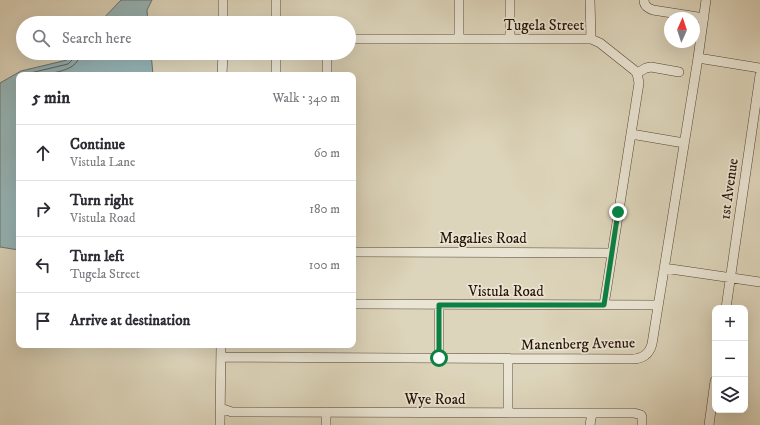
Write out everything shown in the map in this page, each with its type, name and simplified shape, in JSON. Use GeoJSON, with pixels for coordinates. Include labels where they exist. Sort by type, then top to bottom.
{"type":"FeatureCollection","features":[{"type":"Feature","properties":{"kind":"street"},"geometry":{"type":"LineString","coordinates":[[222,0],[223,16]]}},
{"type":"Feature","properties":{"kind":"street"},"geometry":{"type":"LineString","coordinates":[[276,0],[276,16]]}},
{"type":"Feature","properties":{"kind":"street"},"geometry":{"type":"LineString","coordinates":[[459,0],[459,38]]}},
{"type":"Feature","properties":{"kind":"street"},"geometry":{"type":"LineString","coordinates":[[510,0],[510,39]]}},
{"type":"Feature","properties":{"kind":"street"},"geometry":{"type":"LineString","coordinates":[[590,0],[591,39]]}},
{"type":"Feature","properties":{"kind":"street"},"geometry":{"type":"LineString","coordinates":[[644,0],[648,9],[704,18]]}},
{"type":"Feature","properties":{"kind":"street","name":"Manenberg Avenue"},"geometry":{"type":"LineString","coordinates":[[221,357],[642,358],[651,348],[706,0]]}},
{"type":"Feature","properties":{"kind":"street","name":"Tugela Street"},"geometry":{"type":"LineString","coordinates":[[356,39],[591,39],[600,43],[637,73]]}},
{"type":"Feature","properties":{"kind":"street"},"geometry":{"type":"LineString","coordinates":[[698,58],[760,68]]}},
{"type":"Feature","properties":{"kind":"street"},"geometry":{"type":"LineString","coordinates":[[222,72],[223,60]]}},
{"type":"Feature","properties":{"kind":"street"},"geometry":{"type":"LineString","coordinates":[[276,60],[276,72]]}},
{"type":"Feature","properties":{"kind":"street"},"geometry":{"type":"LineString","coordinates":[[327,60],[327,72]]}},
{"type":"Feature","properties":{"kind":"street"},"geometry":{"type":"LineString","coordinates":[[604,305],[639,83],[637,73],[651,67],[679,72]]}},
{"type":"Feature","properties":{"kind":"street","name":"1st Avenue"},"geometry":{"type":"LineString","coordinates":[[726,305],[760,75]]}},
{"type":"Feature","properties":{"kind":"street"},"geometry":{"type":"LineString","coordinates":[[631,134],[684,143]]}},
{"type":"Feature","properties":{"kind":"street","name":"Magalies Road"},"geometry":{"type":"LineString","coordinates":[[356,252],[612,253]]}},
{"type":"Feature","properties":{"kind":"street"},"geometry":{"type":"LineString","coordinates":[[664,268],[760,282]]}},
{"type":"Feature","properties":{"kind":"street","name":"Vistula Road"},"geometry":{"type":"LineString","coordinates":[[356,304],[658,305]]}},
{"type":"Feature","properties":{"kind":"street"},"geometry":{"type":"LineString","coordinates":[[439,305],[439,358]]}},
{"type":"Feature","properties":{"kind":"street"},"geometry":{"type":"LineString","coordinates":[[220,425],[221,348]]}},
{"type":"Feature","properties":{"kind":"street"},"geometry":{"type":"LineString","coordinates":[[508,358],[508,413]]}},
{"type":"Feature","properties":{"kind":"street"},"geometry":{"type":"LineString","coordinates":[[709,425],[712,403]]}},
{"type":"Feature","properties":{"kind":"street","name":"Wye Road"},"geometry":{"type":"LineString","coordinates":[[220,408],[232,412],[636,414],[641,415],[642,425]]}},
{"type":"Feature","properties":{"kind":"street"},"geometry":{"type":"LineString","coordinates":[[326,412],[326,425]]}},
{"type":"Feature","properties":{"kind":"street"},"geometry":{"type":"LineString","coordinates":[[590,425],[592,413]]}},
{"type":"Feature","properties":{"kind":"water"},"geometry":{"type":"Polygon","coordinates":[[[121,0],[152,0],[147,10],[147,16],[106,16],[121,0]]]}},
{"type":"Feature","properties":{"kind":"water"},"geometry":{"type":"Polygon","coordinates":[[[67,60],[152,60],[153,72],[19,72],[67,60]]]}},
{"type":"Feature","properties":{"kind":"water"},"geometry":{"type":"Polygon","coordinates":[[[16,74],[16,250],[0,247],[0,83],[16,74]]]}},
{"type":"Feature","properties":{"kind":"route"},"geometry":{"type":"LineString","coordinates":[[439,358],[439,305],[604,305],[618,212]]}}]}
